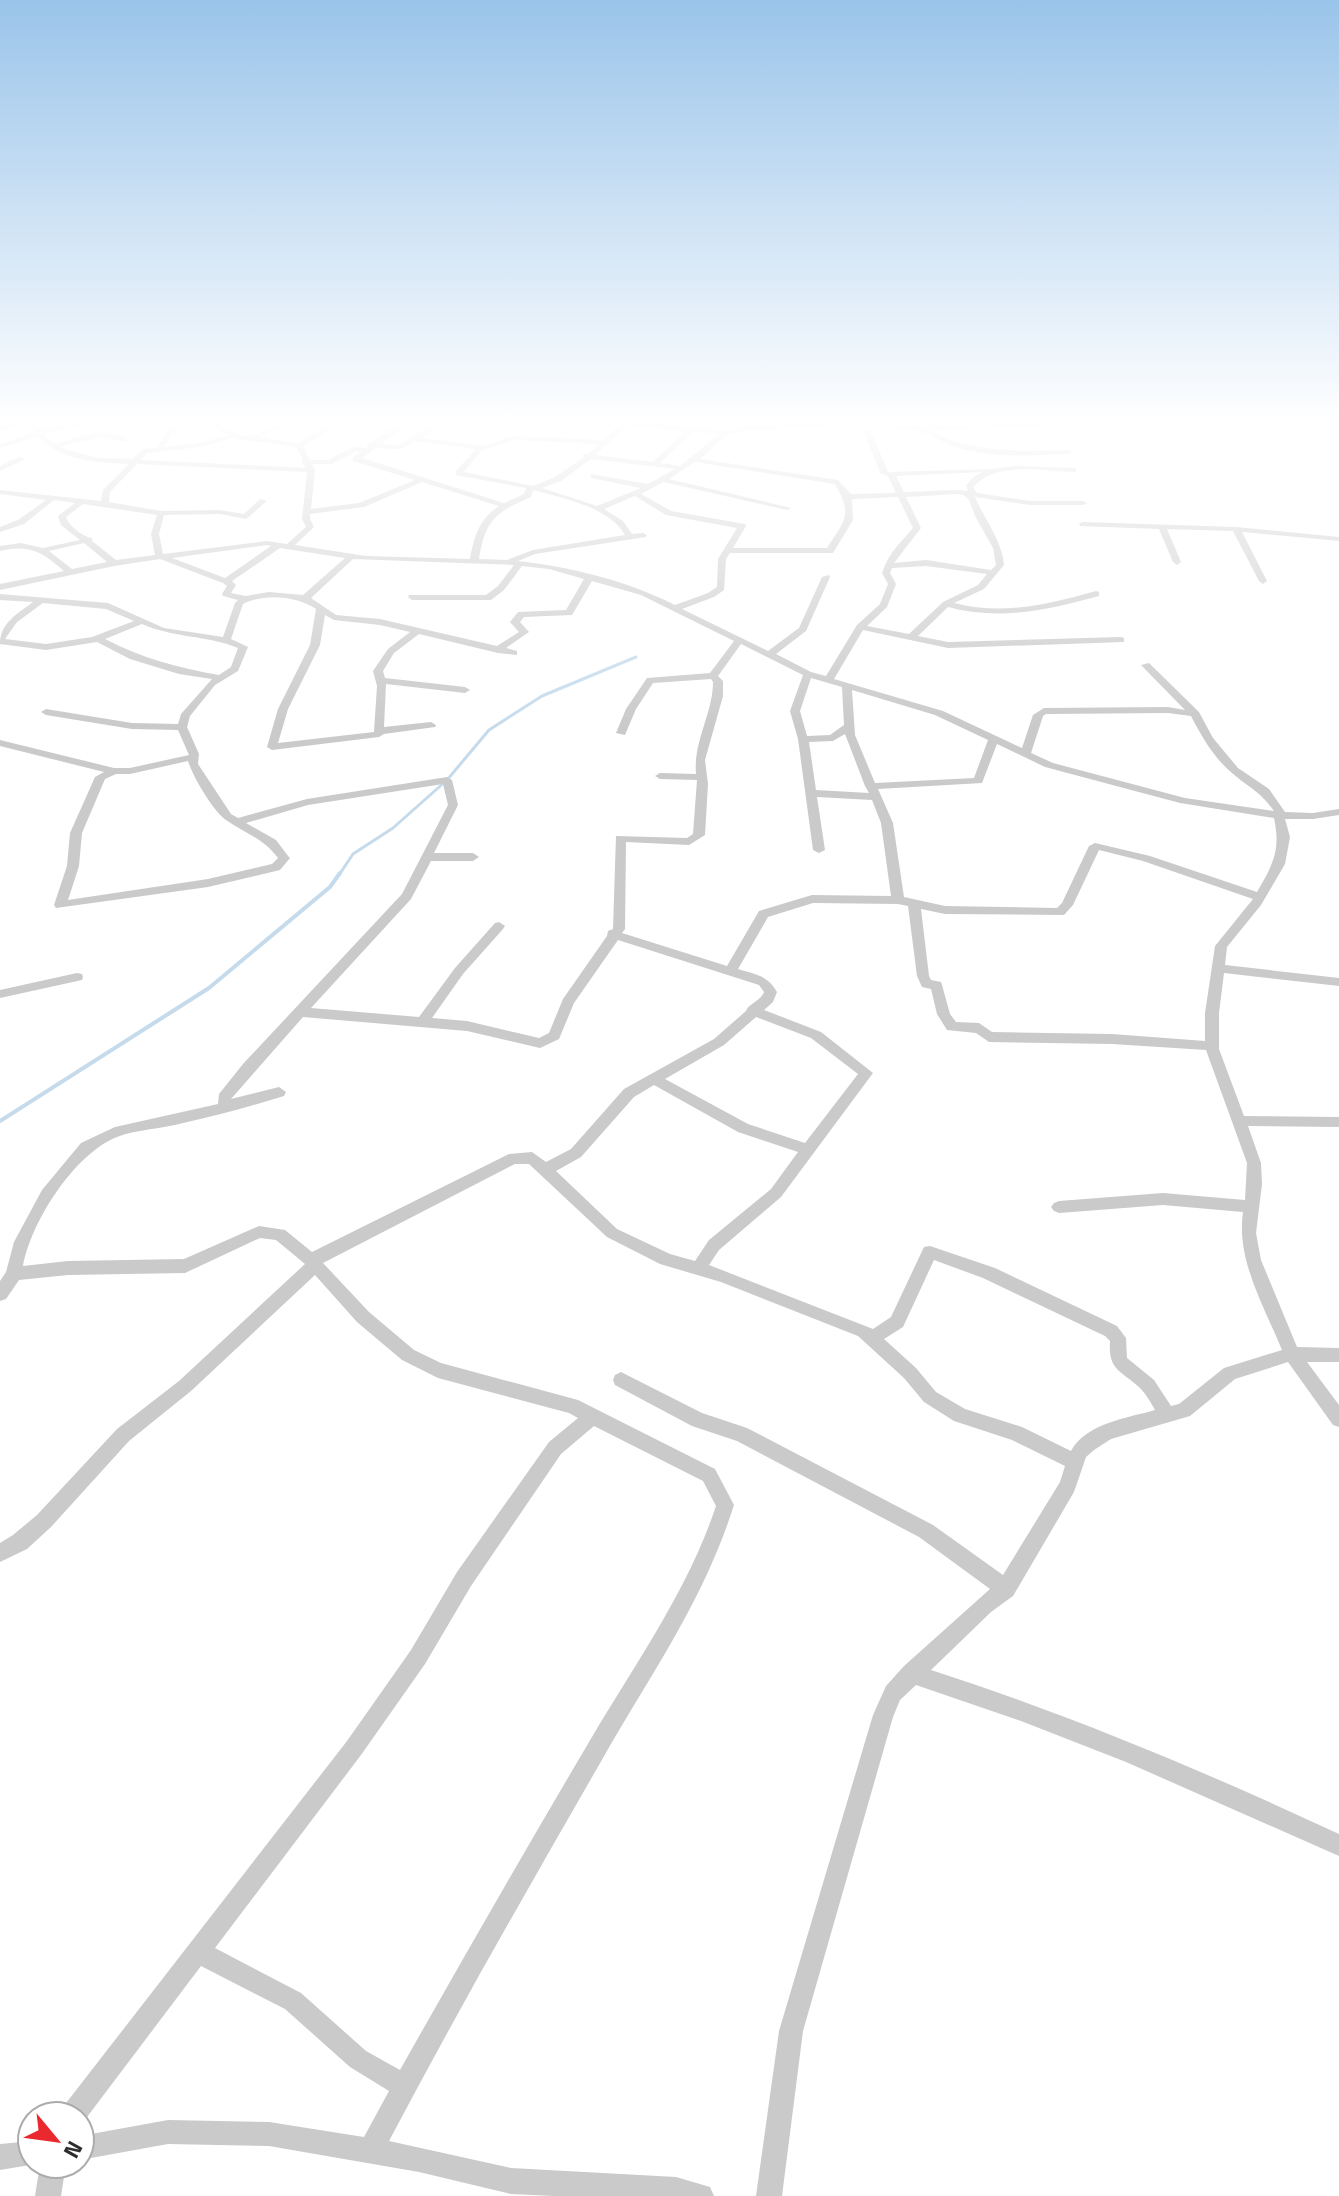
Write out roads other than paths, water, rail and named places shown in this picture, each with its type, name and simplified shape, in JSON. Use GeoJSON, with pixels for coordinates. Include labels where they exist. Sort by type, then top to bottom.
{"type":"FeatureCollection","features":[{"type":"Feature","properties":{"kind":"street"},"geometry":{"type":"LineString","coordinates":[[0,530],[21,521]]}},
{"type":"Feature","properties":{"kind":"street"},"geometry":{"type":"LineString","coordinates":[[64,521],[114,563]]}},
{"type":"Feature","properties":{"kind":"street"},"geometry":{"type":"LineString","coordinates":[[159,521],[155,534],[159,556]]}},
{"type":"Feature","properties":{"kind":"street"},"geometry":{"type":"LineString","coordinates":[[226,581],[308,532],[307,521]]}},
{"type":"Feature","properties":{"kind":"street"},"geometry":{"type":"LineString","coordinates":[[474,562],[480,530],[485,521]]}},
{"type":"Feature","properties":{"kind":"street"},"geometry":{"type":"LineString","coordinates":[[619,521],[629,536]]}},
{"type":"Feature","properties":{"kind":"street"},"geometry":{"type":"LineString","coordinates":[[673,609],[721,588],[720,565],[742,526],[717,521]]}},
{"type":"Feature","properties":{"kind":"street"},"geometry":{"type":"LineString","coordinates":[[727,550],[830,551],[848,521]]}},
{"type":"Feature","properties":{"kind":"street"},"geometry":{"type":"LineString","coordinates":[[828,681],[860,627],[884,605],[892,584],[886,573],[898,546],[917,528],[914,521]]}},
{"type":"Feature","properties":{"kind":"street"},"geometry":{"type":"LineString","coordinates":[[911,638],[946,604],[981,587],[1000,565],[998,551],[980,521]]}},
{"type":"Feature","properties":{"kind":"street"},"geometry":{"type":"LineString","coordinates":[[0,523],[20,527],[32,545]]}},
{"type":"Feature","properties":{"kind":"street"},"geometry":{"type":"LineString","coordinates":[[1083,524],[1236,529],[1339,539]]}},
{"type":"Feature","properties":{"kind":"street"},"geometry":{"type":"LineString","coordinates":[[1163,529],[1177,562]]}},
{"type":"Feature","properties":{"kind":"street"},"geometry":{"type":"LineString","coordinates":[[1236,529],[1263,581]]}},
{"type":"Feature","properties":{"kind":"street"},"geometry":{"type":"LineString","coordinates":[[506,562],[533,552],[601,544],[643,535]]}},
{"type":"Feature","properties":{"kind":"street"},"geometry":{"type":"LineString","coordinates":[[44,550],[89,540]]}},
{"type":"Feature","properties":{"kind":"street"},"geometry":{"type":"LineString","coordinates":[[0,587],[159,556],[285,544],[351,557],[519,564],[590,577],[644,593],[808,674],[939,713],[1025,755],[1145,793],[1280,815],[1313,816],[1339,812]]}},
{"type":"Feature","properties":{"kind":"street"},"geometry":{"type":"LineString","coordinates":[[0,549],[32,545],[44,550],[70,572]]}},
{"type":"Feature","properties":{"kind":"street"},"geometry":{"type":"LineString","coordinates":[[159,556],[226,581],[232,585],[226,594],[246,599]]}},
{"type":"Feature","properties":{"kind":"street"},"geometry":{"type":"LineString","coordinates":[[305,598],[351,557]]}},
{"type":"Feature","properties":{"kind":"street"},"geometry":{"type":"LineString","coordinates":[[889,566],[926,563],[995,573]]}},
{"type":"Feature","properties":{"kind":"street"},"geometry":{"type":"LineString","coordinates":[[412,597],[488,598],[501,588],[519,564]]}},
{"type":"Feature","properties":{"kind":"street"},"geometry":{"type":"LineString","coordinates":[[498,650],[524,632],[515,622],[521,614],[569,613],[590,577]]}},
{"type":"Feature","properties":{"kind":"street"},"geometry":{"type":"LineString","coordinates":[[769,655],[803,629],[826,577]]}},
{"type":"Feature","properties":{"kind":"street"},"geometry":{"type":"LineString","coordinates":[[946,604],[994,615],[1061,606],[1096,594]]}},
{"type":"Feature","properties":{"kind":"street"},"geometry":{"type":"LineString","coordinates":[[226,640],[239,603],[269,595],[305,598],[334,617],[417,631],[514,653]]}},
{"type":"Feature","properties":{"kind":"street"},"geometry":{"type":"LineString","coordinates":[[0,597],[108,606],[162,630],[226,640],[243,647],[238,665],[212,683],[189,709],[182,727],[194,757],[193,764],[220,808],[236,822],[272,842],[283,855],[282,862],[269,871],[208,883],[60,905],[73,866],[76,833],[100,777],[114,771]]}},
{"type":"Feature","properties":{"kind":"street"},"geometry":{"type":"LineString","coordinates":[[39,602],[14,620],[0,640],[46,647],[93,640],[140,622]]}},
{"type":"Feature","properties":{"kind":"street"},"geometry":{"type":"LineString","coordinates":[[321,609],[315,645],[283,709],[272,747],[374,737],[380,731],[431,725]]}},
{"type":"Feature","properties":{"kind":"street"},"geometry":{"type":"LineString","coordinates":[[860,627],[948,645],[1121,640]]}},
{"type":"Feature","properties":{"kind":"street"},"geometry":{"type":"LineString","coordinates":[[380,731],[381,680],[378,671],[391,651],[417,631]]}},
{"type":"Feature","properties":{"kind":"street"},"geometry":{"type":"LineString","coordinates":[[713,676],[740,639]]}},
{"type":"Feature","properties":{"kind":"street"},"geometry":{"type":"LineString","coordinates":[[93,640],[179,671],[223,678]]}},
{"type":"Feature","properties":{"kind":"street"},"geometry":{"type":"LineString","coordinates":[[1146,665],[1195,714],[1208,739],[1234,770],[1265,791],[1280,815],[1283,849],[1260,897],[1227,936],[1217,968],[1212,1046],[1254,1163],[1250,1248],[1292,1354],[1339,1419]]}},
{"type":"Feature","properties":{"kind":"street"},"geometry":{"type":"LineString","coordinates":[[808,674],[795,711],[803,739],[819,850]]}},
{"type":"Feature","properties":{"kind":"street"},"geometry":{"type":"LineString","coordinates":[[302,1012],[423,1022],[548,1041],[554,1036],[568,1002],[612,934],[619,929],[620,838],[696,839],[702,777],[700,760],[718,700],[718,681],[713,676],[650,680],[631,709],[621,733]]}},
{"type":"Feature","properties":{"kind":"street"},"geometry":{"type":"LineString","coordinates":[[381,680],[465,690]]}},
{"type":"Feature","properties":{"kind":"street"},"geometry":{"type":"LineString","coordinates":[[847,686],[848,727],[887,823],[898,900]]}},
{"type":"Feature","properties":{"kind":"street"},"geometry":{"type":"LineString","coordinates":[[1025,755],[1038,715],[1044,711],[1168,710],[1195,714]]}},
{"type":"Feature","properties":{"kind":"street"},"geometry":{"type":"LineString","coordinates":[[46,712],[132,726],[182,727]]}},
{"type":"Feature","properties":{"kind":"street"},"geometry":{"type":"LineString","coordinates":[[803,739],[833,738],[848,727]]}},
{"type":"Feature","properties":{"kind":"street"},"geometry":{"type":"LineString","coordinates":[[811,793],[978,781],[994,739]]}},
{"type":"Feature","properties":{"kind":"street"},"geometry":{"type":"LineString","coordinates":[[0,743],[114,771],[130,771],[194,757]]}},
{"type":"Feature","properties":{"kind":"street"},"geometry":{"type":"LineString","coordinates":[[660,776],[702,777]]}},
{"type":"Feature","properties":{"kind":"street"},"geometry":{"type":"LineString","coordinates":[[225,1106],[224,1098],[248,1068],[407,896],[453,805],[447,780],[410,789],[307,802],[236,822]]}},
{"type":"Feature","properties":{"kind":"street"},"geometry":{"type":"LineString","coordinates":[[731,971],[763,914],[774,908],[812,899],[898,900],[945,910],[1060,912],[1067,905],[1095,846],[1260,897]]}},
{"type":"Feature","properties":{"kind":"street"},"geometry":{"type":"LineString","coordinates":[[428,857],[473,857]]}},
{"type":"Feature","properties":{"kind":"street"},"geometry":{"type":"LineString","coordinates":[[914,904],[923,976],[927,984],[936,985],[944,1014],[952,1027],[979,1028],[989,1037],[1112,1039],[1212,1046]]}},
{"type":"Feature","properties":{"kind":"street"},"geometry":{"type":"LineString","coordinates":[[423,1022],[459,971],[499,926]]}},
{"type":"Feature","properties":{"kind":"street"},"geometry":{"type":"LineString","coordinates":[[545,1170],[576,1153],[629,1093],[719,1042],[768,999],[769,987],[731,971],[612,934]]}},
{"type":"Feature","properties":{"kind":"street"},"geometry":{"type":"LineString","coordinates":[[1217,968],[1339,982]]}},
{"type":"Feature","properties":{"kind":"street"},"geometry":{"type":"LineString","coordinates":[[0,994],[77,977]]}},
{"type":"Feature","properties":{"kind":"street"},"geometry":{"type":"LineString","coordinates":[[699,1267],[714,1245],[776,1193],[866,1073],[816,1035],[752,1010]]}},
{"type":"Feature","properties":{"kind":"street"},"geometry":{"type":"LineString","coordinates":[[653,1078],[743,1128],[808,1150]]}},
{"type":"Feature","properties":{"kind":"street"},"geometry":{"type":"LineString","coordinates":[[0,1294],[14,1274],[19,1247],[47,1194],[86,1147],[115,1132],[279,1092]]}},
{"type":"Feature","properties":{"kind":"street"},"geometry":{"type":"LineString","coordinates":[[1241,1121],[1339,1122]]}},
{"type":"Feature","properties":{"kind":"street"},"geometry":{"type":"LineString","coordinates":[[0,1553],[20,1542],[44,1521],[136,1423],[185,1386],[314,1262],[514,1158],[532,1158],[612,1233],[666,1259],[699,1267],[874,1337],[930,1397],[960,1415],[1016,1433],[1075,1462]]}},
{"type":"Feature","properties":{"kind":"street"},"geometry":{"type":"LineString","coordinates":[[1059,1207],[1163,1199],[1252,1207]]}},
{"type":"Feature","properties":{"kind":"street"},"geometry":{"type":"LineString","coordinates":[[14,1274],[68,1268],[132,1270],[185,1266],[259,1232],[270,1231],[291,1241],[363,1317],[421,1362],[557,1400],[709,1475],[725,1505],[712,1549],[664,1645],[607,1731],[370,2151]]}},
{"type":"Feature","properties":{"kind":"street"},"geometry":{"type":"LineString","coordinates":[[874,1337],[897,1322],[930,1252],[989,1273],[1111,1331],[1118,1338],[1117,1358],[1120,1363],[1145,1382],[1167,1414]]}},
{"type":"Feature","properties":{"kind":"street"},"geometry":{"type":"LineString","coordinates":[[769,2196],[791,2031],[883,1715],[893,1693],[911,1673],[1006,1589],[1014,1570],[1068,1486],[1075,1462],[1088,1444],[1107,1432],[1184,1410],[1230,1373],[1292,1354],[1339,1355]]}},
{"type":"Feature","properties":{"kind":"street"},"geometry":{"type":"LineString","coordinates":[[621,1380],[698,1420],[741,1434],[926,1531],[1006,1589]]}},
{"type":"Feature","properties":{"kind":"street"},"geometry":{"type":"LineString","coordinates":[[84,2100],[354,1748],[418,1657],[464,1579],[495,1539],[555,1448],[590,1418]]}},
{"type":"Feature","properties":{"kind":"street"},"geometry":{"type":"LineString","coordinates":[[911,1673],[1026,1709],[1152,1759],[1339,1845]]}},
{"type":"Feature","properties":{"kind":"street"},"geometry":{"type":"LineString","coordinates":[[198,1952],[293,2001],[358,2059],[404,2086]]}},
{"type":"Feature","properties":{"kind":"street"},"geometry":{"type":"LineString","coordinates":[[96,2145],[168,2132],[269,2134],[370,2151],[511,2181],[676,2190],[701,2196]]}},
{"type":"Feature","properties":{"kind":"waterway"},"geometry":{"type":"LineString","coordinates":[[339,875],[353,854],[393,828],[447,780],[489,730],[542,696],[636,657]]}},
{"type":"Feature","properties":{"kind":"waterway"},"geometry":{"type":"LineString","coordinates":[[0,1121],[209,988],[330,887],[340,873]]}}]}
